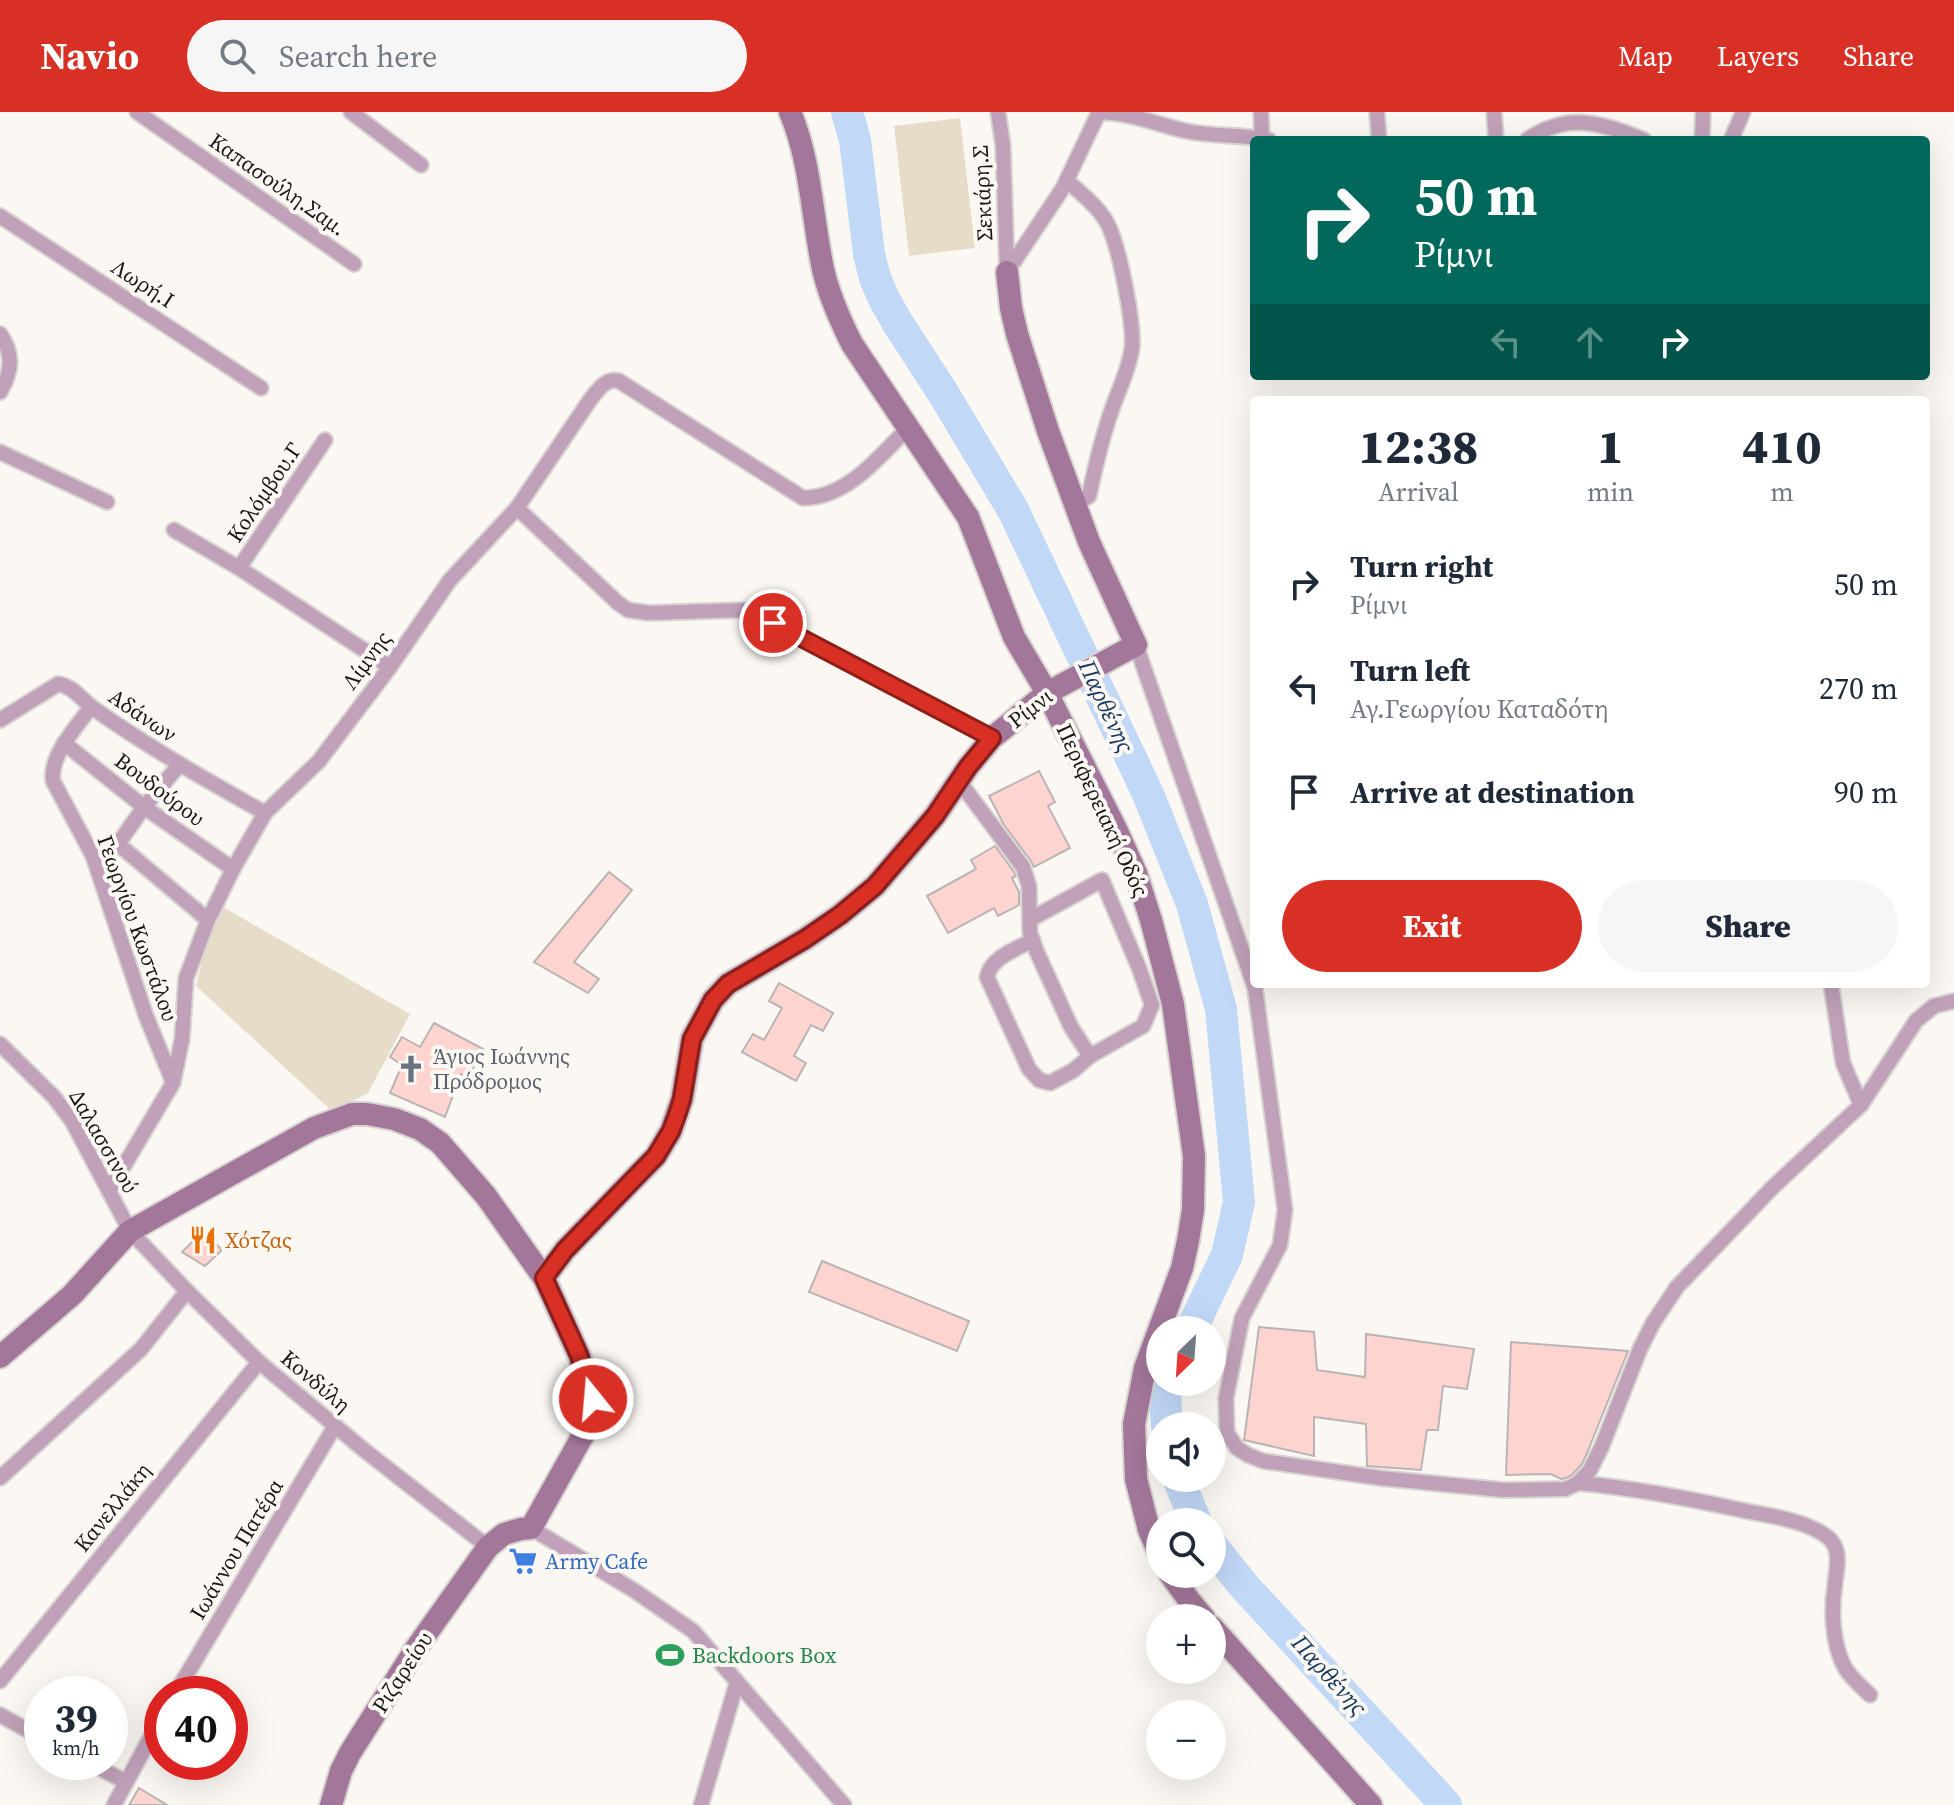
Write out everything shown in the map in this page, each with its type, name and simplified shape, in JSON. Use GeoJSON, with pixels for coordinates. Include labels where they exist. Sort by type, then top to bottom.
{"type":"FeatureCollection","features":[{"type":"Feature","properties":{"kind":"street","name":"Καπασούλη.Σαμ."},"geometry":{"type":"LineString","coordinates":[[137,112],[354,264]]}},
{"type":"Feature","properties":{"kind":"street"},"geometry":{"type":"LineString","coordinates":[[351,112],[421,165]]}},
{"type":"Feature","properties":{"kind":"street","name":"Περιφερειακή Οδός"},"geometry":{"type":"LineString","coordinates":[[790,112],[807,170],[823,269],[831,296],[852,344],[968,517],[1014,637],[1047,693],[1136,873],[1173,1004],[1191,1127],[1195,1184],[1188,1241],[1174,1292],[1145,1368],[1134,1424],[1136,1479],[1146,1518]]}},
{"type":"Feature","properties":{"kind":"street","name":"Σεκιάρη.Σ"},"geometry":{"type":"LineString","coordinates":[[998,112],[1003,146],[1007,272]]}},
{"type":"Feature","properties":{"kind":"street"},"geometry":{"type":"LineString","coordinates":[[1250,137],[1188,131],[1141,115],[1099,112],[1067,181],[1007,272],[1017,334],[1048,431],[1089,542],[1136,645],[1250,974]]}},
{"type":"Feature","properties":{"kind":"street"},"geometry":{"type":"LineString","coordinates":[[1261,112],[1265,136]]}},
{"type":"Feature","properties":{"kind":"street"},"geometry":{"type":"LineString","coordinates":[[1377,112],[1379,136]]}},
{"type":"Feature","properties":{"kind":"street"},"geometry":{"type":"LineString","coordinates":[[1494,112],[1496,136]]}},
{"type":"Feature","properties":{"kind":"street"},"geometry":{"type":"LineString","coordinates":[[1702,136],[1703,112]]}},
{"type":"Feature","properties":{"kind":"street"},"geometry":{"type":"LineString","coordinates":[[1733,136],[1743,112]]}},
{"type":"Feature","properties":{"kind":"street"},"geometry":{"type":"LineString","coordinates":[[1531,136],[1549,118],[1574,117],[1602,123],[1634,136]]}},
{"type":"Feature","properties":{"kind":"street"},"geometry":{"type":"LineString","coordinates":[[1067,181],[1098,209],[1108,224],[1127,297],[1132,347],[1098,455],[1089,496],[1075,505]]}},
{"type":"Feature","properties":{"kind":"street","name":"Λωρή.Ι"},"geometry":{"type":"LineString","coordinates":[[0,216],[261,388]]}},
{"type":"Feature","properties":{"kind":"street"},"geometry":{"type":"LineString","coordinates":[[0,334],[11,358],[11,370],[0,392]]}},
{"type":"Feature","properties":{"kind":"street","name":"Λίμνης"},"geometry":{"type":"LineString","coordinates":[[109,1191],[173,1083],[182,1039],[186,978],[208,920],[265,813],[319,761],[390,667],[450,580],[517,508],[603,384],[619,381],[803,498],[828,495],[862,474],[908,428]]}},
{"type":"Feature","properties":{"kind":"street","name":"Κολόμβου.Γ"},"geometry":{"type":"LineString","coordinates":[[239,568],[325,440]]}},
{"type":"Feature","properties":{"kind":"street"},"geometry":{"type":"LineString","coordinates":[[0,452],[107,502]]}},
{"type":"Feature","properties":{"kind":"street"},"geometry":{"type":"LineString","coordinates":[[517,508],[628,610],[649,613],[743,610],[992,738]]}},
{"type":"Feature","properties":{"kind":"street","name":"Κολόμβου.Γ"},"geometry":{"type":"LineString","coordinates":[[174,530],[239,568],[390,667]]}},
{"type":"Feature","properties":{"kind":"street","name":"Ρίμνι"},"geometry":{"type":"LineString","coordinates":[[544,1278],[565,1250],[656,1156],[671,1131],[682,1099],[692,1039],[713,1000],[728,984],[805,939],[875,886],[935,816],[992,738],[1047,693],[1136,645]]}},
{"type":"Feature","properties":{"kind":"street","name":"Αδάνων"},"geometry":{"type":"LineString","coordinates":[[0,720],[58,684],[70,688],[91,707],[179,765],[265,813]]}},
{"type":"Feature","properties":{"kind":"street","name":"Γεωργίου Κωστάλου"},"geometry":{"type":"LineString","coordinates":[[91,707],[64,743],[52,774],[53,781],[93,856],[146,1016],[173,1083]]}},
{"type":"Feature","properties":{"kind":"street","name":"Βουδούρου"},"geometry":{"type":"LineString","coordinates":[[64,743],[144,807],[233,869]]}},
{"type":"Feature","properties":{"kind":"street"},"geometry":{"type":"LineString","coordinates":[[93,856],[118,844],[179,765]]}},
{"type":"Feature","properties":{"kind":"street"},"geometry":{"type":"LineString","coordinates":[[959,781],[1023,867],[1029,886],[1030,933],[1071,1027],[1090,1056]]}},
{"type":"Feature","properties":{"kind":"street"},"geometry":{"type":"LineString","coordinates":[[118,844],[208,920]]}},
{"type":"Feature","properties":{"kind":"street"},"geometry":{"type":"LineString","coordinates":[[1031,919],[1102,880],[1152,1005],[1143,1026],[1050,1083],[1039,1080],[1029,1069],[987,977],[997,960],[1033,940]]}},
{"type":"Feature","properties":{"kind":"street"},"geometry":{"type":"LineString","coordinates":[[1255,988],[1285,1210],[1280,1245],[1242,1318],[1226,1398],[1227,1433],[1237,1448],[1263,1461],[1503,1490],[1560,1490],[1578,1483],[1590,1470],[1653,1323],[1677,1287],[1773,1187],[1861,1105],[1916,1021],[1934,1006],[1954,1001]]}},
{"type":"Feature","properties":{"kind":"street"},"geometry":{"type":"LineString","coordinates":[[1832,988],[1843,1063],[1861,1105]]}},
{"type":"Feature","properties":{"kind":"street","name":"Δαλασσινού"},"geometry":{"type":"LineString","coordinates":[[0,1044],[54,1097],[72,1121],[130,1231]]}},
{"type":"Feature","properties":{"kind":"street"},"geometry":{"type":"LineString","coordinates":[[0,1357],[72,1295],[130,1231],[314,1128],[352,1114],[394,1119],[420,1129],[440,1143],[486,1196],[544,1278],[579,1355],[593,1399],[592,1413],[587,1428],[531,1528]]}},
{"type":"Feature","properties":{"kind":"street","name":"Κονδύλη"},"geometry":{"type":"LineString","coordinates":[[130,1231],[259,1362],[488,1547]]}},
{"type":"Feature","properties":{"kind":"street"},"geometry":{"type":"LineString","coordinates":[[0,1478],[141,1349],[187,1291]]}},
{"type":"Feature","properties":{"kind":"street","name":"Κανελλάκη"},"geometry":{"type":"LineString","coordinates":[[0,1681],[259,1362]]}},
{"type":"Feature","properties":{"kind":"street","name":"Ιωάννου Πατέρα"},"geometry":{"type":"LineString","coordinates":[[186,1676],[335,1426]]}},
{"type":"Feature","properties":{"kind":"street"},"geometry":{"type":"LineString","coordinates":[[1578,1483],[1646,1491],[1727,1507],[1791,1521],[1823,1533],[1835,1547],[1837,1556],[1834,1626],[1841,1657],[1846,1669],[1870,1695]]}},
{"type":"Feature","properties":{"kind":"street"},"geometry":{"type":"LineString","coordinates":[[488,1547],[504,1534],[531,1528],[674,1616],[693,1631],[844,1805]]}},
{"type":"Feature","properties":{"kind":"street","name":"Ριζαρείου"},"geometry":{"type":"LineString","coordinates":[[331,1805],[350,1753],[425,1635],[488,1547]]}},
{"type":"Feature","properties":{"kind":"street"},"geometry":{"type":"LineString","coordinates":[[1180,1588],[1192,1604]]}},
{"type":"Feature","properties":{"kind":"street"},"geometry":{"type":"LineString","coordinates":[[1226,1643],[1371,1805]]}},
{"type":"Feature","properties":{"kind":"street"},"geometry":{"type":"LineString","coordinates":[[701,1805],[737,1682]]}},
{"type":"Feature","properties":{"kind":"street"},"geometry":{"type":"LineString","coordinates":[[0,1715],[24,1728]]}},
{"type":"Feature","properties":{"kind":"street"},"geometry":{"type":"LineString","coordinates":[[114,1805],[144,1749]]}},
{"type":"Feature","properties":{"kind":"street"},"geometry":{"type":"LineString","coordinates":[[122,1780],[126,1782]]}},
{"type":"Feature","properties":{"kind":"shaded area"},"geometry":{"type":"Polygon","coordinates":[[[960,118],[975,248],[909,256],[894,126],[960,118]]]}},
{"type":"Feature","properties":{"kind":"shaded area"},"geometry":{"type":"Polygon","coordinates":[[[216,903],[410,1014],[368,1093],[333,1112],[196,986],[216,903]]]}},
{"type":"Feature","properties":{"kind":"building"},"geometry":{"type":"Polygon","coordinates":[[[1039,771],[1055,802],[1048,806],[1070,848],[1034,867],[1004,825],[989,796],[1039,771]]]}},
{"type":"Feature","properties":{"kind":"building"},"geometry":{"type":"Polygon","coordinates":[[[995,846],[1016,876],[1012,878],[1019,892],[1019,905],[998,916],[994,908],[948,933],[927,896],[976,869],[971,860],[995,846]]]}},
{"type":"Feature","properties":{"kind":"building"},"geometry":{"type":"Polygon","coordinates":[[[609,872],[632,890],[574,962],[599,979],[588,993],[534,962],[609,872]]]}},
{"type":"Feature","properties":{"kind":"building"},"geometry":{"type":"Polygon","coordinates":[[[779,983],[833,1013],[823,1031],[811,1025],[794,1056],[806,1063],[796,1081],[742,1052],[753,1034],[764,1040],[782,1008],[769,1001],[779,983]]]}},
{"type":"Feature","properties":{"kind":"building","name":"Άγιος Ιωάννης Πρόδρομος"},"geometry":{"type":"Polygon","coordinates":[[[434,1023],[483,1049],[468,1078],[461,1074],[445,1117],[390,1093],[402,1065],[390,1057],[402,1037],[420,1047],[434,1023]]]}},
{"type":"Feature","properties":{"kind":"building","name":"Χότζας"},"geometry":{"type":"Polygon","coordinates":[[[203,1231],[222,1250],[205,1266],[182,1252],[203,1231]]]}},
{"type":"Feature","properties":{"kind":"building"},"geometry":{"type":"Polygon","coordinates":[[[822,1261],[969,1321],[957,1351],[809,1292],[822,1261]]]}},
{"type":"Feature","properties":{"kind":"building"},"geometry":{"type":"Polygon","coordinates":[[[1259,1327],[1314,1332],[1317,1370],[1365,1377],[1366,1334],[1474,1349],[1467,1389],[1443,1386],[1438,1430],[1427,1430],[1421,1470],[1367,1466],[1366,1424],[1314,1417],[1314,1456],[1244,1440],[1259,1327]]]}},
{"type":"Feature","properties":{"kind":"building"},"geometry":{"type":"Polygon","coordinates":[[[1511,1342],[1628,1351],[1582,1464],[1566,1478],[1551,1474],[1506,1475],[1511,1342]]]}},
{"type":"Feature","properties":{"kind":"building"},"geometry":{"type":"Polygon","coordinates":[[[139,1788],[167,1805],[129,1805],[139,1788]]]}},
{"type":"Feature","properties":{"kind":"waterway","name":"Παρθένης"},"geometry":{"type":"LineString","coordinates":[[847,112],[855,140],[869,254],[883,297],[1013,510],[1148,794],[1192,904],[1221,1009],[1239,1202],[1227,1255],[1198,1316]]}},
{"type":"Feature","properties":{"kind":"waterway","name":"Παρθένης"},"geometry":{"type":"LineString","coordinates":[[1166,1396],[1166,1412]]}},
{"type":"Feature","properties":{"kind":"waterway","name":"Παρθένης"},"geometry":{"type":"LineString","coordinates":[[1184,1492],[1190,1508]]}},
{"type":"Feature","properties":{"kind":"waterway","name":"Παρθένης"},"geometry":{"type":"LineString","coordinates":[[1226,1564],[1446,1805]]}},
{"type":"Feature","properties":{"kind":"place","name":"Άγιος Ιωάννης Πρόδρομος"},"geometry":{"type":"Point","coordinates":[411,1069]}},
{"type":"Feature","properties":{"kind":"place","name":"Χότζας"},"geometry":{"type":"Point","coordinates":[203,1240]}},
{"type":"Feature","properties":{"kind":"place","name":"Army Cafe"},"geometry":{"type":"Point","coordinates":[523,1561]}},
{"type":"Feature","properties":{"kind":"place","name":"Backdoors Box"},"geometry":{"type":"Point","coordinates":[670,1655]}},
{"type":"Feature","properties":{"kind":"route"},"geometry":{"type":"LineString","coordinates":[[593,1399],[579,1355],[544,1278],[586,1227],[656,1156],[671,1131],[682,1099],[692,1039],[713,1000],[728,984],[805,939],[875,886],[935,816],[992,738],[773,623]]}}]}
